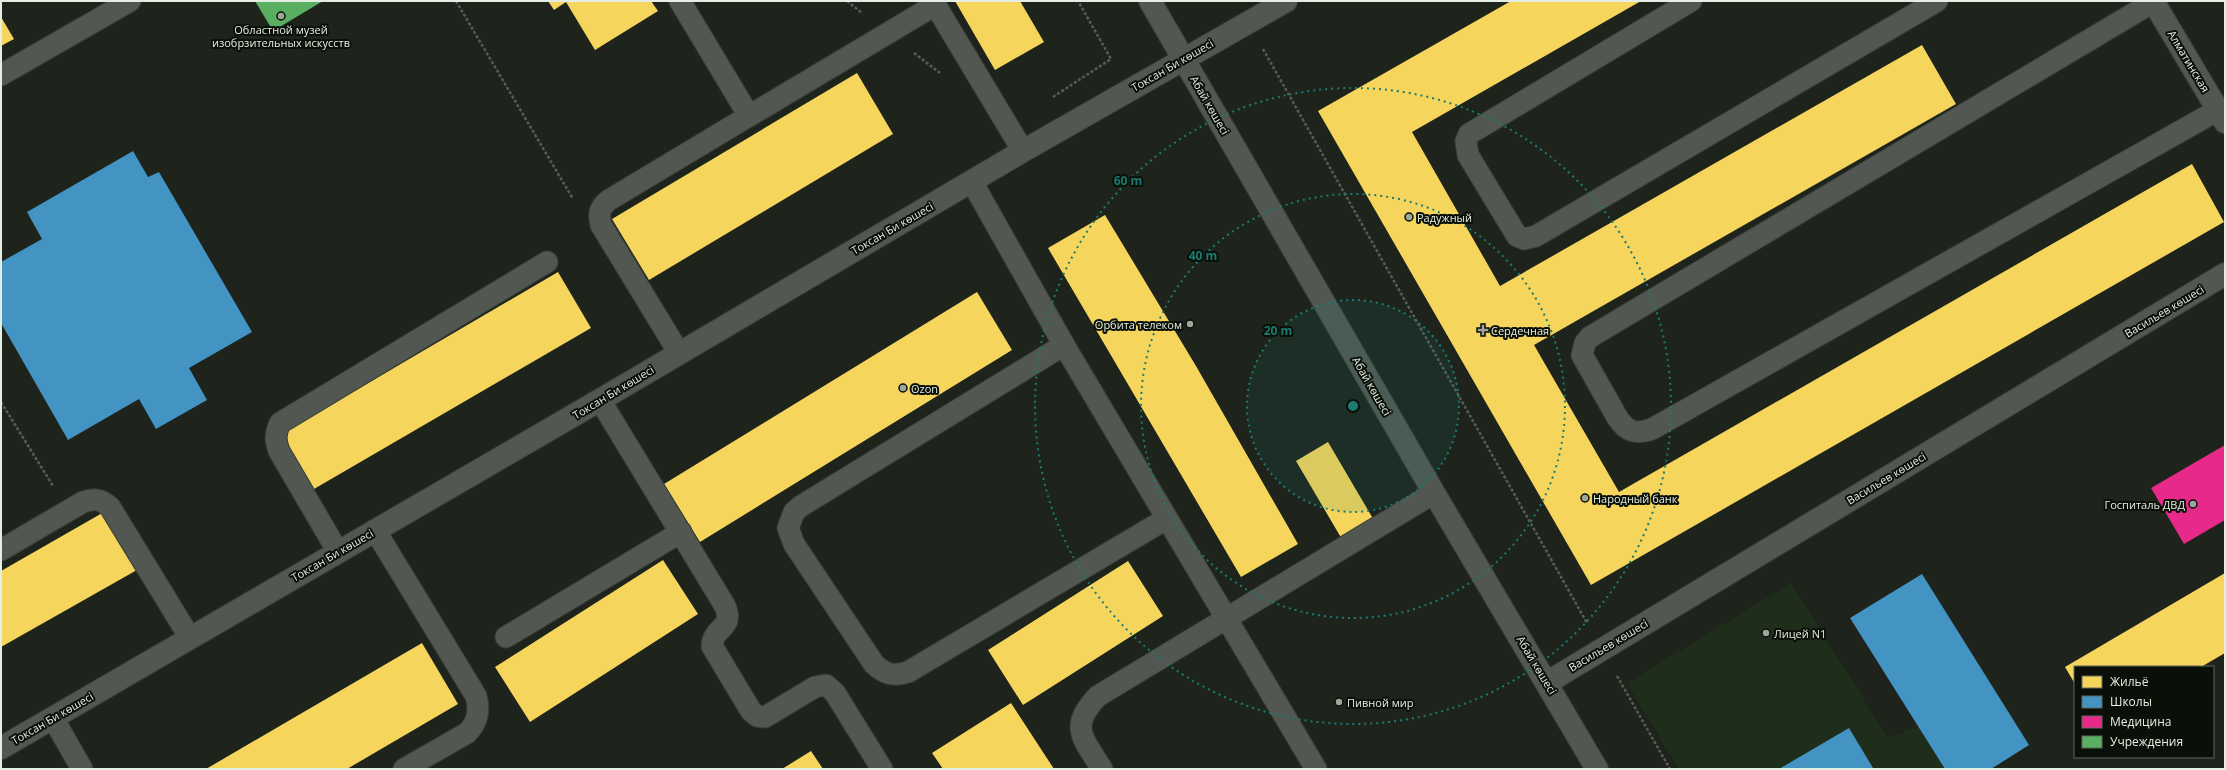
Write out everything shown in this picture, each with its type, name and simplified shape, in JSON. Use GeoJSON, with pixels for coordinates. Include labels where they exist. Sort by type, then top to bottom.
{"type":"FeatureCollection","features":[{"type":"Feature","properties":{"kind":"street","name":"Абай көшесі"},"geometry":{"type":"LineString","coordinates":[[1150,1],[1434,493],[1548,682],[1597,769]]}},
{"type":"Feature","properties":{"kind":"street","name":"Токсан Би көшесі"},"geometry":{"type":"LineString","coordinates":[[1,748],[600,400],[1023,151],[1286,1]]}},
{"type":"Feature","properties":{"kind":"street","name":"Алматинская"},"geometry":{"type":"LineString","coordinates":[[2153,1],[2222,116]]}},
{"type":"Feature","properties":{"kind":"street","name":"Васильев көшесі"},"geometry":{"type":"LineString","coordinates":[[1548,682],[1602,648],[2225,274]]}},
{"type":"Feature","properties":{"kind":"lane"},"geometry":{"type":"LineString","coordinates":[[1,75],[130,1]]}},
{"type":"Feature","properties":{"kind":"lane"},"geometry":{"type":"LineString","coordinates":[[680,1],[749,116]]}},
{"type":"Feature","properties":{"kind":"lane"},"geometry":{"type":"LineString","coordinates":[[1691,1],[1470,134],[1466,141],[1468,155],[1517,236],[1524,239],[1536,236],[1937,1]]}},
{"type":"Feature","properties":{"kind":"lane"},"geometry":{"type":"LineString","coordinates":[[2153,1],[1590,337],[1585,342],[1582,355],[1617,417],[1623,426],[1633,432],[1642,432],[1652,429],[2222,116]]}},
{"type":"Feature","properties":{"kind":"lane"},"geometry":{"type":"LineString","coordinates":[[679,353],[601,225],[600,210],[609,200],[934,3],[1023,151]]}},
{"type":"Feature","properties":{"kind":"lane"},"geometry":{"type":"LineString","coordinates":[[972,182],[1064,346],[1225,619],[1316,769]]}},
{"type":"Feature","properties":{"kind":"lane"},"geometry":{"type":"LineString","coordinates":[[338,552],[279,451],[275,442],[276,432],[280,423],[547,262]]}},
{"type":"Feature","properties":{"kind":"lane"},"geometry":{"type":"LineString","coordinates":[[1064,346],[801,506],[794,512],[788,528],[794,544],[874,664],[881,670],[898,675],[908,672],[1166,519]]}},
{"type":"Feature","properties":{"kind":"lane"},"geometry":{"type":"LineString","coordinates":[[600,400],[726,606],[728,619],[725,626],[716,634],[712,646],[751,711],[758,716],[765,716],[815,687],[826,685],[835,693],[882,769]]}},
{"type":"Feature","properties":{"kind":"lane"},"geometry":{"type":"LineString","coordinates":[[1102,769],[1084,741],[1080,729],[1081,717],[1098,696],[1434,493]]}},
{"type":"Feature","properties":{"kind":"lane"},"geometry":{"type":"LineString","coordinates":[[1,550],[68,511],[90,500],[98,499],[110,506],[190,638]]}},
{"type":"Feature","properties":{"kind":"lane"},"geometry":{"type":"LineString","coordinates":[[375,530],[476,696],[478,706],[478,716],[473,727],[467,733],[404,769]]}},
{"type":"Feature","properties":{"kind":"lane"},"geometry":{"type":"LineString","coordinates":[[506,637],[681,532]]}},
{"type":"Feature","properties":{"kind":"lane"},"geometry":{"type":"LineString","coordinates":[[52,718],[82,769]]}},
{"type":"Feature","properties":{"kind":"path"},"geometry":{"type":"LineString","coordinates":[[456,1],[577,206]]}},
{"type":"Feature","properties":{"kind":"path"},"geometry":{"type":"LineString","coordinates":[[847,1],[942,74]]}},
{"type":"Feature","properties":{"kind":"path"},"geometry":{"type":"LineString","coordinates":[[1078,1],[1111,59]]}},
{"type":"Feature","properties":{"kind":"path"},"geometry":{"type":"LineString","coordinates":[[1248,22],[1670,769]]}},
{"type":"Feature","properties":{"kind":"path"},"geometry":{"type":"LineString","coordinates":[[1,402],[68,511]]}},
{"type":"Feature","properties":{"kind":"shaded area","name":"Лицей N1"},"geometry":{"type":"Polygon","coordinates":[[[1791,583],[1888,738],[1918,726],[1945,769],[1679,769],[1627,683],[1791,583]]]}},
{"type":"Feature","properties":{"kind":"building: Жильё"},"geometry":{"type":"Polygon","coordinates":[[[548,1],[651,1],[658,11],[595,50],[566,2],[554,10],[548,1]]]}},
{"type":"Feature","properties":{"kind":"building: Жильё"},"geometry":{"type":"Polygon","coordinates":[[[955,1],[1020,1],[1044,42],[995,70],[955,1]]]}},
{"type":"Feature","properties":{"kind":"building: Жильё"},"geometry":{"type":"Polygon","coordinates":[[[1511,1],[1641,1],[1412,132],[1500,286],[1922,45],[1956,104],[1534,345],[1619,492],[2192,164],[2224,222],[1591,585],[1318,111],[1511,1]]]}},
{"type":"Feature","properties":{"kind":"building: Жильё"},"geometry":{"type":"Polygon","coordinates":[[[1,17],[14,39],[1,46],[1,17]]]}},
{"type":"Feature","properties":{"kind":"building: Жильё"},"geometry":{"type":"Polygon","coordinates":[[[857,73],[893,134],[649,280],[612,219],[857,73]]]}},
{"type":"Feature","properties":{"kind":"building: Жильё"},"geometry":{"type":"Polygon","coordinates":[[[1105,215],[1196,366],[1298,544],[1241,577],[1048,248],[1105,215]]]}},
{"type":"Feature","properties":{"kind":"building: Жильё"},"geometry":{"type":"Polygon","coordinates":[[[558,272],[591,328],[314,489],[281,434],[558,272]]]}},
{"type":"Feature","properties":{"kind":"building: Жильё"},"geometry":{"type":"Polygon","coordinates":[[[977,292],[1012,350],[700,542],[664,484],[977,292]]]}},
{"type":"Feature","properties":{"kind":"building: Жильё"},"geometry":{"type":"Polygon","coordinates":[[[1328,442],[1375,522],[1343,541],[1296,461],[1328,442]]]}},
{"type":"Feature","properties":{"kind":"building: Жильё"},"geometry":{"type":"Polygon","coordinates":[[[104,512],[137,570],[1,647],[1,571],[104,512]]]}},
{"type":"Feature","properties":{"kind":"building: Жильё"},"geometry":{"type":"Polygon","coordinates":[[[663,560],[698,614],[530,722],[495,667],[663,560]]]}},
{"type":"Feature","properties":{"kind":"building: Жильё"},"geometry":{"type":"Polygon","coordinates":[[[1128,561],[1163,616],[1023,705],[988,650],[1128,561]]]}},
{"type":"Feature","properties":{"kind":"building: Жильё"},"geometry":{"type":"Polygon","coordinates":[[[2225,573],[2225,653],[2203,666],[2074,666],[2074,682],[2065,667],[2225,573]]]}},
{"type":"Feature","properties":{"kind":"building: Жильё"},"geometry":{"type":"Polygon","coordinates":[[[422,643],[458,704],[347,769],[206,769],[422,643]]]}},
{"type":"Feature","properties":{"kind":"building: Жильё"},"geometry":{"type":"Polygon","coordinates":[[[1011,703],[1054,769],[943,769],[932,753],[1011,703]]]}},
{"type":"Feature","properties":{"kind":"building: Жильё"},"geometry":{"type":"Polygon","coordinates":[[[811,751],[823,769],[782,769],[811,751]]]}},
{"type":"Feature","properties":{"kind":"building: Школы"},"geometry":{"type":"Polygon","coordinates":[[[133,151],[148,177],[159,172],[252,332],[189,368],[207,400],[156,429],[139,399],[68,440],[1,323],[1,262],[42,239],[27,212],[133,151]]]}},
{"type":"Feature","properties":{"kind":"building: Школы"},"geometry":{"type":"Polygon","coordinates":[[[1922,574],[2029,745],[1991,769],[1945,769],[1850,618],[1922,574]]]}},
{"type":"Feature","properties":{"kind":"building: Школы"},"geometry":{"type":"Polygon","coordinates":[[[1849,728],[1873,768],[1779,769],[1849,728]]]}},
{"type":"Feature","properties":{"kind":"building: Медицина","name":"Госпиталь ДВД"},"geometry":{"type":"Polygon","coordinates":[[[2225,445],[2225,520],[2184,544],[2151,488],[2225,445]]]}},
{"type":"Feature","properties":{"kind":"building: Учреждения","name":"Областной музей изобрзительных искусств"},"geometry":{"type":"Polygon","coordinates":[[[255,1],[323,1],[273,31],[255,1]]]}},
{"type":"Feature","properties":{"kind":"place","name":"Областной музей изобрзительных искусств"},"geometry":{"type":"Point","coordinates":[281,16]}},
{"type":"Feature","properties":{"kind":"place","name":"Радужный"},"geometry":{"type":"Point","coordinates":[1409,217]}},
{"type":"Feature","properties":{"kind":"place","name":"Орбита телеком"},"geometry":{"type":"Point","coordinates":[1190,324]}},
{"type":"Feature","properties":{"kind":"place","name":"Сердечная"},"geometry":{"type":"Point","coordinates":[1483,330]}},
{"type":"Feature","properties":{"kind":"place","name":"Ozon"},"geometry":{"type":"Point","coordinates":[903,388]}},
{"type":"Feature","properties":{"kind":"place","name":"Народный банк"},"geometry":{"type":"Point","coordinates":[1585,498]}},
{"type":"Feature","properties":{"kind":"place","name":"Госпиталь ДВД"},"geometry":{"type":"Point","coordinates":[2193,504]}},
{"type":"Feature","properties":{"kind":"place","name":"Лицей N1"},"geometry":{"type":"Point","coordinates":[1766,633]}},
{"type":"Feature","properties":{"kind":"place","name":"Пивной мир"},"geometry":{"type":"Point","coordinates":[1339,702]}}]}
